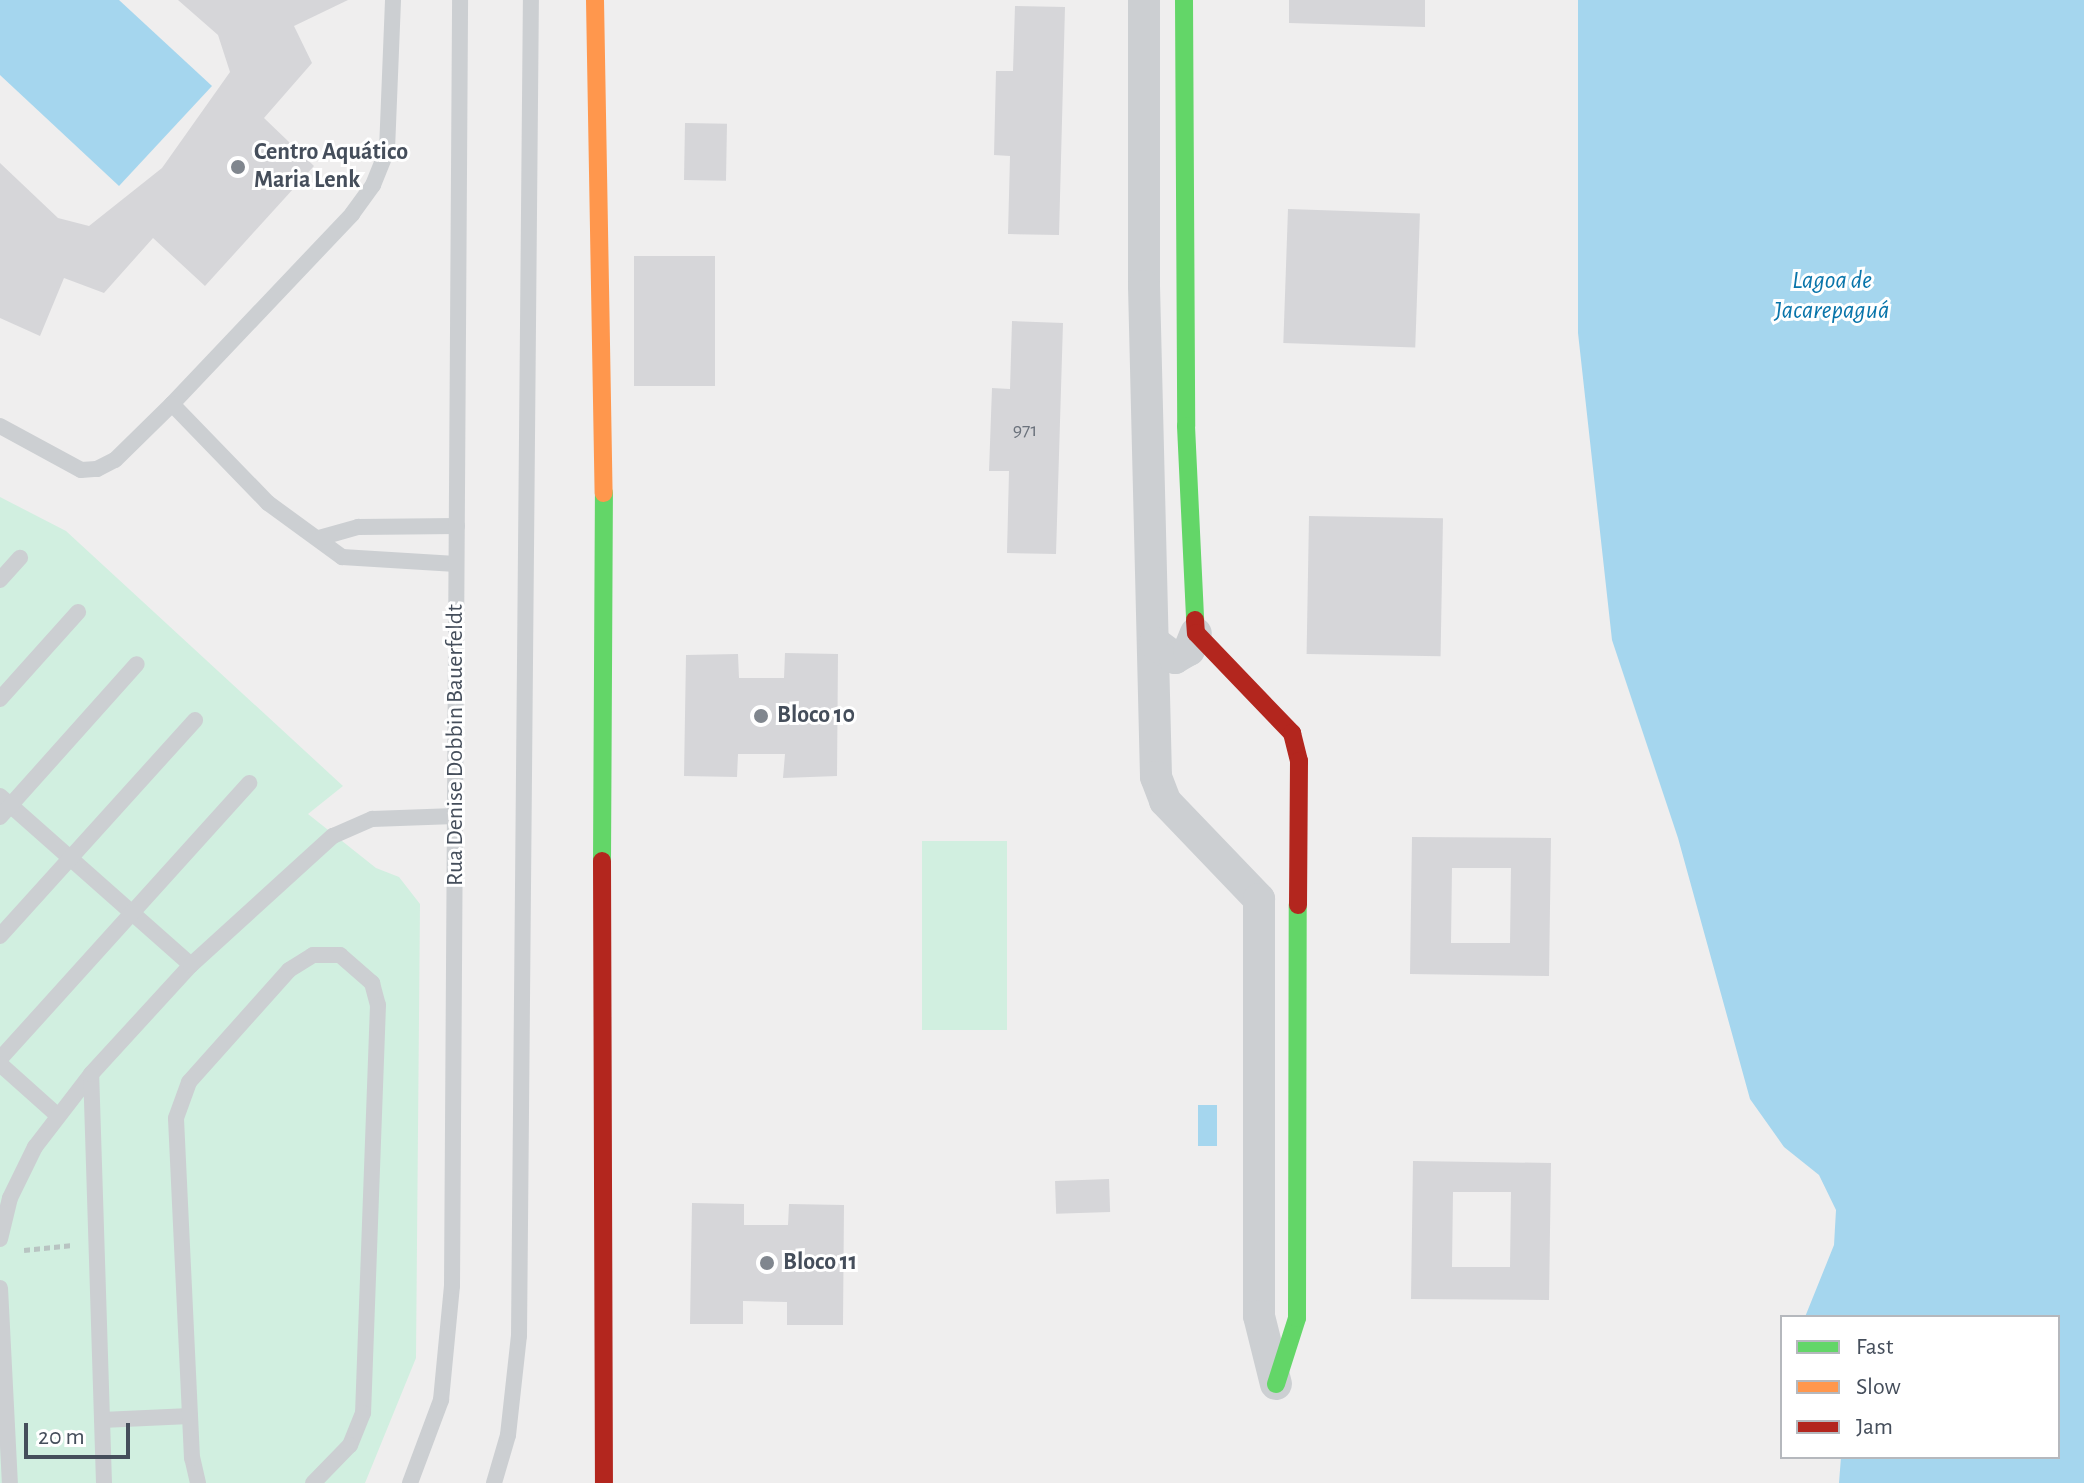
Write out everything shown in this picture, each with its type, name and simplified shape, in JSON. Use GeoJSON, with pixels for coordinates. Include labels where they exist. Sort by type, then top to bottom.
{"type":"FeatureCollection","features":[{"type":"Feature","properties":{"kind":"street"},"geometry":{"type":"LineString","coordinates":[[595,0],[596,215],[606,418],[601,636],[604,1483]]}},
{"type":"Feature","properties":{"kind":"street"},"geometry":{"type":"LineString","coordinates":[[1144,0],[1156,777],[1165,801],[1259,899],[1259,1316],[1276,1384]]}},
{"type":"Feature","properties":{"kind":"street"},"geometry":{"type":"LineString","coordinates":[[1155,643],[1175,658],[1189,650],[1196,633],[1186,426],[1184,0]]}},
{"type":"Feature","properties":{"kind":"street"},"geometry":{"type":"LineString","coordinates":[[1144,101],[1184,102]]}},
{"type":"Feature","properties":{"kind":"street"},"geometry":{"type":"LineString","coordinates":[[1196,633],[1292,733],[1299,761],[1297,1318],[1276,1384]]}},
{"type":"Feature","properties":{"kind":"street"},"geometry":{"type":"LineString","coordinates":[[1259,899],[1297,895]]}},
{"type":"Feature","properties":{"kind":"lane"},"geometry":{"type":"LineString","coordinates":[[0,426],[81,470],[97,469],[115,460],[352,214],[373,185],[387,150],[393,0]]}},
{"type":"Feature","properties":{"kind":"lane","name":"Rua Denise Dobbin Bauerfeldt"},"geometry":{"type":"LineString","coordinates":[[410,1483],[441,1400],[452,1286],[460,0]]}},
{"type":"Feature","properties":{"kind":"lane"},"geometry":{"type":"LineString","coordinates":[[494,1483],[508,1435],[519,1336],[531,0]]}},
{"type":"Feature","properties":{"kind":"lane"},"geometry":{"type":"LineString","coordinates":[[172,404],[268,503],[356,560],[456,564]]}},
{"type":"Feature","properties":{"kind":"lane"},"geometry":{"type":"LineString","coordinates":[[319,538],[358,527],[457,526]]}},
{"type":"Feature","properties":{"kind":"lane"},"geometry":{"type":"LineString","coordinates":[[0,580],[20,558]]}},
{"type":"Feature","properties":{"kind":"lane"},"geometry":{"type":"LineString","coordinates":[[0,699],[78,612]]}},
{"type":"Feature","properties":{"kind":"lane"},"geometry":{"type":"LineString","coordinates":[[137,664],[3,806],[70,858],[191,965]]}},
{"type":"Feature","properties":{"kind":"lane"},"geometry":{"type":"LineString","coordinates":[[0,936],[195,720]]}},
{"type":"Feature","properties":{"kind":"lane"},"geometry":{"type":"LineString","coordinates":[[57,1115],[0,1062],[249,783]]}},
{"type":"Feature","properties":{"kind":"lane"},"geometry":{"type":"LineString","coordinates":[[0,1239],[10,1198],[57,1115],[191,965],[333,836],[372,819],[455,816]]}},
{"type":"Feature","properties":{"kind":"lane"},"geometry":{"type":"LineString","coordinates":[[198,1483],[190,1416],[176,1118],[189,1082],[289,970],[313,955],[340,955],[372,983],[378,1005],[363,1413],[350,1445],[313,1483]]}},
{"type":"Feature","properties":{"kind":"lane"},"geometry":{"type":"LineString","coordinates":[[91,1074],[104,1483]]}},
{"type":"Feature","properties":{"kind":"lane"},"geometry":{"type":"LineString","coordinates":[[0,1288],[10,1483]]}},
{"type":"Feature","properties":{"kind":"lane"},"geometry":{"type":"LineString","coordinates":[[102,1420],[190,1416]]}},
{"type":"Feature","properties":{"kind":"path"},"geometry":{"type":"LineString","coordinates":[[14,1251],[98,1243]]}},
{"type":"Feature","properties":{"kind":"green space"},"geometry":{"type":"Polygon","coordinates":[[[0,497],[66,531],[343,786],[308,814],[376,868],[399,877],[420,904],[416,1358],[365,1483],[0,1483],[0,497]]]}},
{"type":"Feature","properties":{"kind":"green space"},"geometry":{"type":"Polygon","coordinates":[[[922,841],[1007,841],[1007,1030],[922,1030],[922,841]]]}},
{"type":"Feature","properties":{"kind":"water"},"geometry":{"type":"Polygon","coordinates":[[[0,0],[119,0],[212,86],[119,186],[0,75],[0,0]]]}},
{"type":"Feature","properties":{"kind":"water","name":"Lagoa de Jacarepaguá"},"geometry":{"type":"Polygon","coordinates":[[[1578,0],[2084,0],[2084,1483],[1839,1483],[1841,1459],[2060,1459],[2060,1315],[1806,1315],[1834,1245],[1836,1210],[1819,1175],[1784,1147],[1750,1099],[1678,838],[1612,640],[1578,333],[1578,0]]]}},
{"type":"Feature","properties":{"kind":"water"},"geometry":{"type":"Polygon","coordinates":[[[1198,1105],[1217,1105],[1217,1146],[1198,1146],[1198,1105]]]}},
{"type":"Feature","properties":{"kind":"building","name":"Centro Aquático Maria Lenk"},"geometry":{"type":"Polygon","coordinates":[[[178,0],[348,0],[294,26],[312,63],[264,118],[314,166],[205,286],[153,238],[104,293],[64,278],[40,336],[0,318],[0,163],[58,218],[89,226],[162,168],[230,72],[218,35],[178,0]]]}},
{"type":"Feature","properties":{"kind":"building"},"geometry":{"type":"Polygon","coordinates":[[[1289,0],[1425,0],[1425,27],[1289,23],[1289,0]]]}},
{"type":"Feature","properties":{"kind":"building"},"geometry":{"type":"Polygon","coordinates":[[[1015,6],[1065,7],[1059,235],[1008,234],[1010,156],[994,155],[996,71],[1013,71],[1015,6]]]}},
{"type":"Feature","properties":{"kind":"building"},"geometry":{"type":"Polygon","coordinates":[[[685,123],[727,124],[726,181],[684,180],[685,123]]]}},
{"type":"Feature","properties":{"kind":"building"},"geometry":{"type":"Polygon","coordinates":[[[1288,209],[1420,214],[1415,348],[1283,343],[1288,209]]]}},
{"type":"Feature","properties":{"kind":"building"},"geometry":{"type":"Polygon","coordinates":[[[634,256],[715,256],[715,386],[634,386],[634,256]]]}},
{"type":"Feature","properties":{"kind":"building"},"geometry":{"type":"Polygon","coordinates":[[[1012,321],[1063,323],[1056,554],[1007,553],[1009,471],[989,471],[992,388],[1010,389],[1012,321]]]}},
{"type":"Feature","properties":{"kind":"building"},"geometry":{"type":"Polygon","coordinates":[[[1309,516],[1443,518],[1441,656],[1307,654],[1309,516]]]}},
{"type":"Feature","properties":{"kind":"building","name":"Bloco 10"},"geometry":{"type":"Polygon","coordinates":[[[785,653],[838,654],[837,776],[783,778],[785,754],[738,754],[737,777],[684,776],[686,655],[738,654],[739,678],[784,678],[785,653]]]}},
{"type":"Feature","properties":{"kind":"building"},"geometry":{"type":"Polygon","coordinates":[[[1412,837],[1551,838],[1549,976],[1410,974],[1412,837]],[[1452,868],[1451,943],[1510,943],[1511,868],[1452,868]]]}},
{"type":"Feature","properties":{"kind":"building"},"geometry":{"type":"Polygon","coordinates":[[[1413,1161],[1551,1163],[1549,1300],[1411,1299],[1413,1161]],[[1453,1192],[1452,1267],[1510,1267],[1511,1192],[1453,1192]]]}},
{"type":"Feature","properties":{"kind":"building"},"geometry":{"type":"Polygon","coordinates":[[[1109,1179],[1110,1212],[1056,1214],[1055,1181],[1109,1179]]]}},
{"type":"Feature","properties":{"kind":"building","name":"Bloco 11"},"geometry":{"type":"Polygon","coordinates":[[[692,1203],[744,1204],[744,1225],[788,1225],[789,1204],[844,1205],[843,1325],[787,1325],[787,1302],[743,1301],[743,1324],[690,1324],[692,1203]]]}},
{"type":"Feature","properties":{"kind":"traffic: fast"},"geometry":{"type":"LineString","coordinates":[[1184,0],[1186,426],[1195,620]]}},
{"type":"Feature","properties":{"kind":"traffic: fast"},"geometry":{"type":"LineString","coordinates":[[602,861],[604,493]]}},
{"type":"Feature","properties":{"kind":"traffic: fast"},"geometry":{"type":"LineString","coordinates":[[1276,1384],[1297,1318],[1298,905]]}},
{"type":"Feature","properties":{"kind":"traffic: slow"},"geometry":{"type":"LineString","coordinates":[[595,0],[604,493]]}},
{"type":"Feature","properties":{"kind":"traffic: jam"},"geometry":{"type":"LineString","coordinates":[[1195,620],[1196,633],[1292,733],[1299,761],[1298,905]]}},
{"type":"Feature","properties":{"kind":"traffic: jam"},"geometry":{"type":"LineString","coordinates":[[602,861],[604,1483]]}},
{"type":"Feature","properties":{"kind":"place","name":"Centro Aquático Maria Lenk"},"geometry":{"type":"Point","coordinates":[238,167]}},
{"type":"Feature","properties":{"kind":"place","name":"Bloco 10"},"geometry":{"type":"Point","coordinates":[761,716]}},
{"type":"Feature","properties":{"kind":"place","name":"Bloco 11"},"geometry":{"type":"Point","coordinates":[767,1263]}}]}
